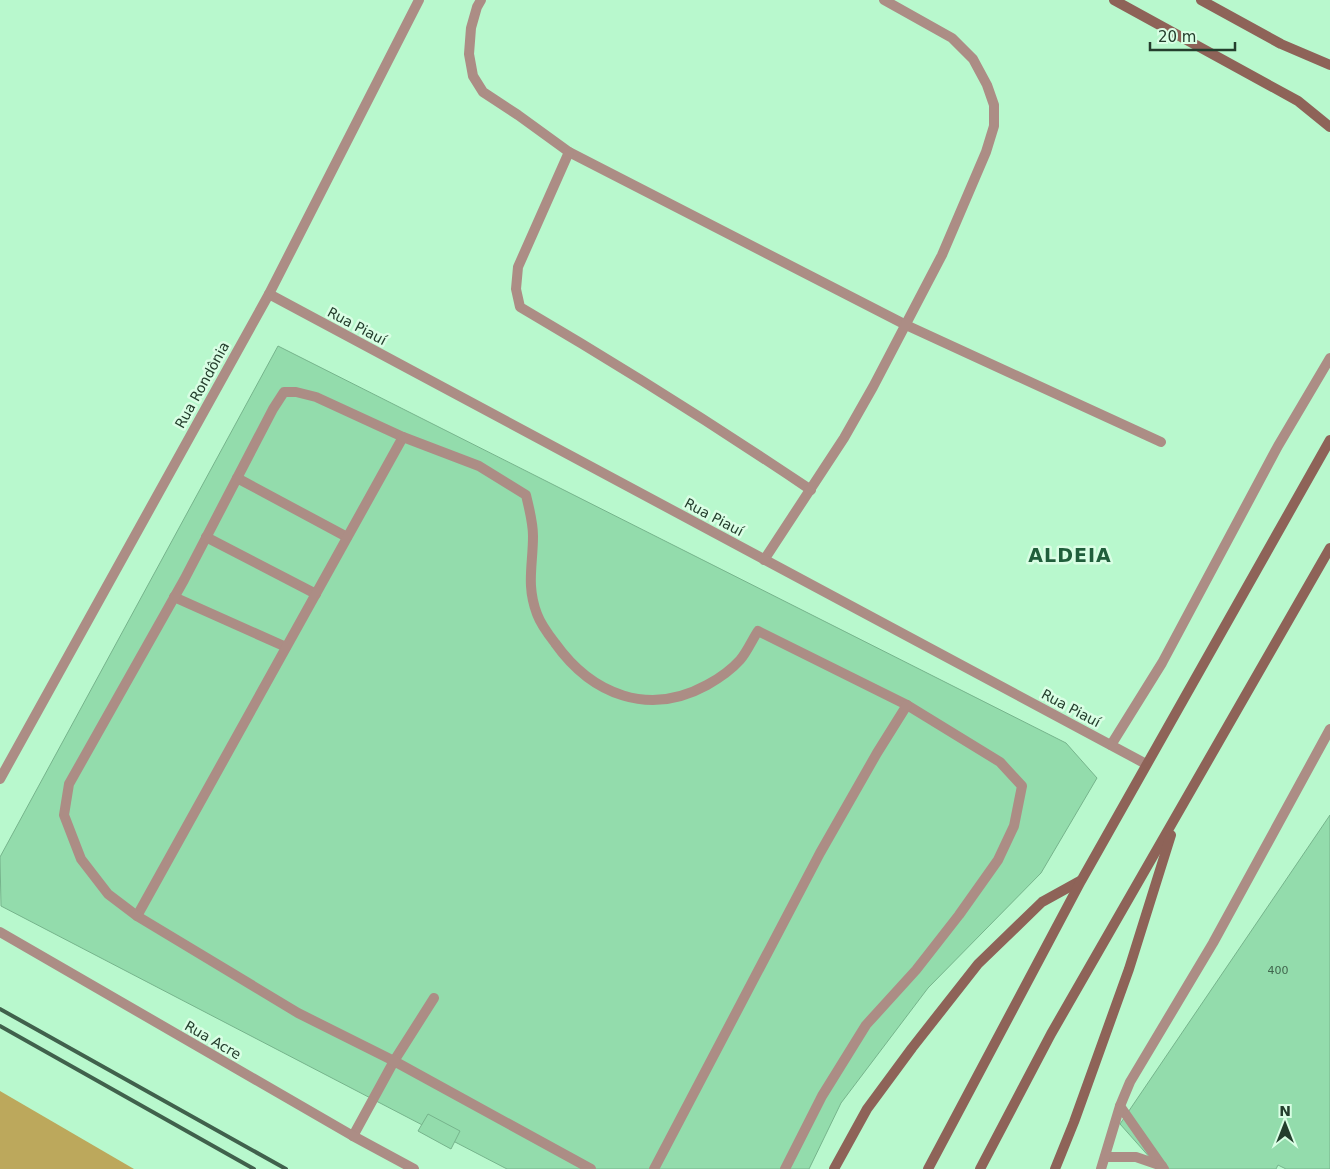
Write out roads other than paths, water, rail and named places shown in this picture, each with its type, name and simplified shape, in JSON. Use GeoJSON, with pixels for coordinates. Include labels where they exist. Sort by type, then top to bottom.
{"type":"FeatureCollection","features":[{"type":"Feature","properties":{"kind":"main road"},"geometry":{"type":"LineString","coordinates":[[1114,0],[1298,101],[1330,127]]}},
{"type":"Feature","properties":{"kind":"main road"},"geometry":{"type":"LineString","coordinates":[[1201,0],[1282,44],[1330,65]]}},
{"type":"Feature","properties":{"kind":"main road"},"geometry":{"type":"LineString","coordinates":[[928,1169],[1081,881],[1330,440]]}},
{"type":"Feature","properties":{"kind":"main road"},"geometry":{"type":"LineString","coordinates":[[980,1169],[1051,1034],[1330,548]]}},
{"type":"Feature","properties":{"kind":"main road"},"geometry":{"type":"LineString","coordinates":[[1055,1169],[1074,1122],[1129,969],[1177,814]]}},
{"type":"Feature","properties":{"kind":"main road"},"geometry":{"type":"LineString","coordinates":[[834,1169],[867,1109],[978,964],[1042,902],[1081,881]]}},
{"type":"Feature","properties":{"kind":"street","name":"Rua Rondônia"},"geometry":{"type":"LineString","coordinates":[[0,779],[268,294],[419,0]]}},
{"type":"Feature","properties":{"kind":"street"},"geometry":{"type":"LineString","coordinates":[[481,0],[471,28],[469,54],[473,76],[483,92],[569,152],[906,325],[1161,442]]}},
{"type":"Feature","properties":{"kind":"street"},"geometry":{"type":"LineString","coordinates":[[764,560],[844,438],[906,325],[942,255],[986,152],[994,126],[994,105],[987,85],[973,60],[952,38],[884,0]]}},
{"type":"Feature","properties":{"kind":"street"},"geometry":{"type":"LineString","coordinates":[[569,152],[518,266],[516,289],[520,307],[680,403],[811,490]]}},
{"type":"Feature","properties":{"kind":"street","name":"Rua Piauí"},"geometry":{"type":"LineString","coordinates":[[268,294],[1146,764]]}},
{"type":"Feature","properties":{"kind":"street"},"geometry":{"type":"LineString","coordinates":[[1111,745],[1162,663],[1278,446],[1330,358]]}},
{"type":"Feature","properties":{"kind":"street"},"geometry":{"type":"LineString","coordinates":[[591,1169],[394,1061],[298,1013],[137,916],[108,894],[81,859],[64,815],[69,784],[174,596],[273,409],[284,392],[296,392],[316,397],[403,437],[479,466],[526,495],[531,512],[533,535],[531,593],[538,615],[545,630],[563,654],[592,681],[628,698],[653,701],[693,693],[716,680],[740,660],[758,631],[907,705],[1000,762],[1022,786],[1014,826],[998,860],[959,915],[916,970],[866,1025],[822,1096],[786,1169]]}},
{"type":"Feature","properties":{"kind":"street"},"geometry":{"type":"LineString","coordinates":[[137,916],[403,437]]}},
{"type":"Feature","properties":{"kind":"street"},"geometry":{"type":"LineString","coordinates":[[237,478],[347,537]]}},
{"type":"Feature","properties":{"kind":"street"},"geometry":{"type":"LineString","coordinates":[[206,537],[316,594]]}},
{"type":"Feature","properties":{"kind":"street"},"geometry":{"type":"LineString","coordinates":[[174,596],[286,647]]}},
{"type":"Feature","properties":{"kind":"street"},"geometry":{"type":"LineString","coordinates":[[654,1169],[820,853],[877,753],[907,705]]}},
{"type":"Feature","properties":{"kind":"street"},"geometry":{"type":"LineString","coordinates":[[1163,1168],[1136,1157],[1103,1165],[1120,1106],[1130,1082],[1213,943],[1330,729]]}},
{"type":"Feature","properties":{"kind":"street","name":"Rua Acre"},"geometry":{"type":"LineString","coordinates":[[0,932],[353,1136],[414,1169]]}},
{"type":"Feature","properties":{"kind":"street"},"geometry":{"type":"LineString","coordinates":[[353,1136],[394,1061],[434,998]]}},
{"type":"Feature","properties":{"kind":"street"},"geometry":{"type":"LineString","coordinates":[[1120,1106],[1163,1168]]}},
{"type":"Feature","properties":{"kind":"railway"},"geometry":{"type":"LineString","coordinates":[[0,1009],[286,1169]]}},
{"type":"Feature","properties":{"kind":"railway"},"geometry":{"type":"LineString","coordinates":[[0,1026],[254,1169]]}},
{"type":"Feature","properties":{"kind":"district","name":"ALDEIA"},"geometry":{"type":"Point","coordinates":[1070,555]}}]}
